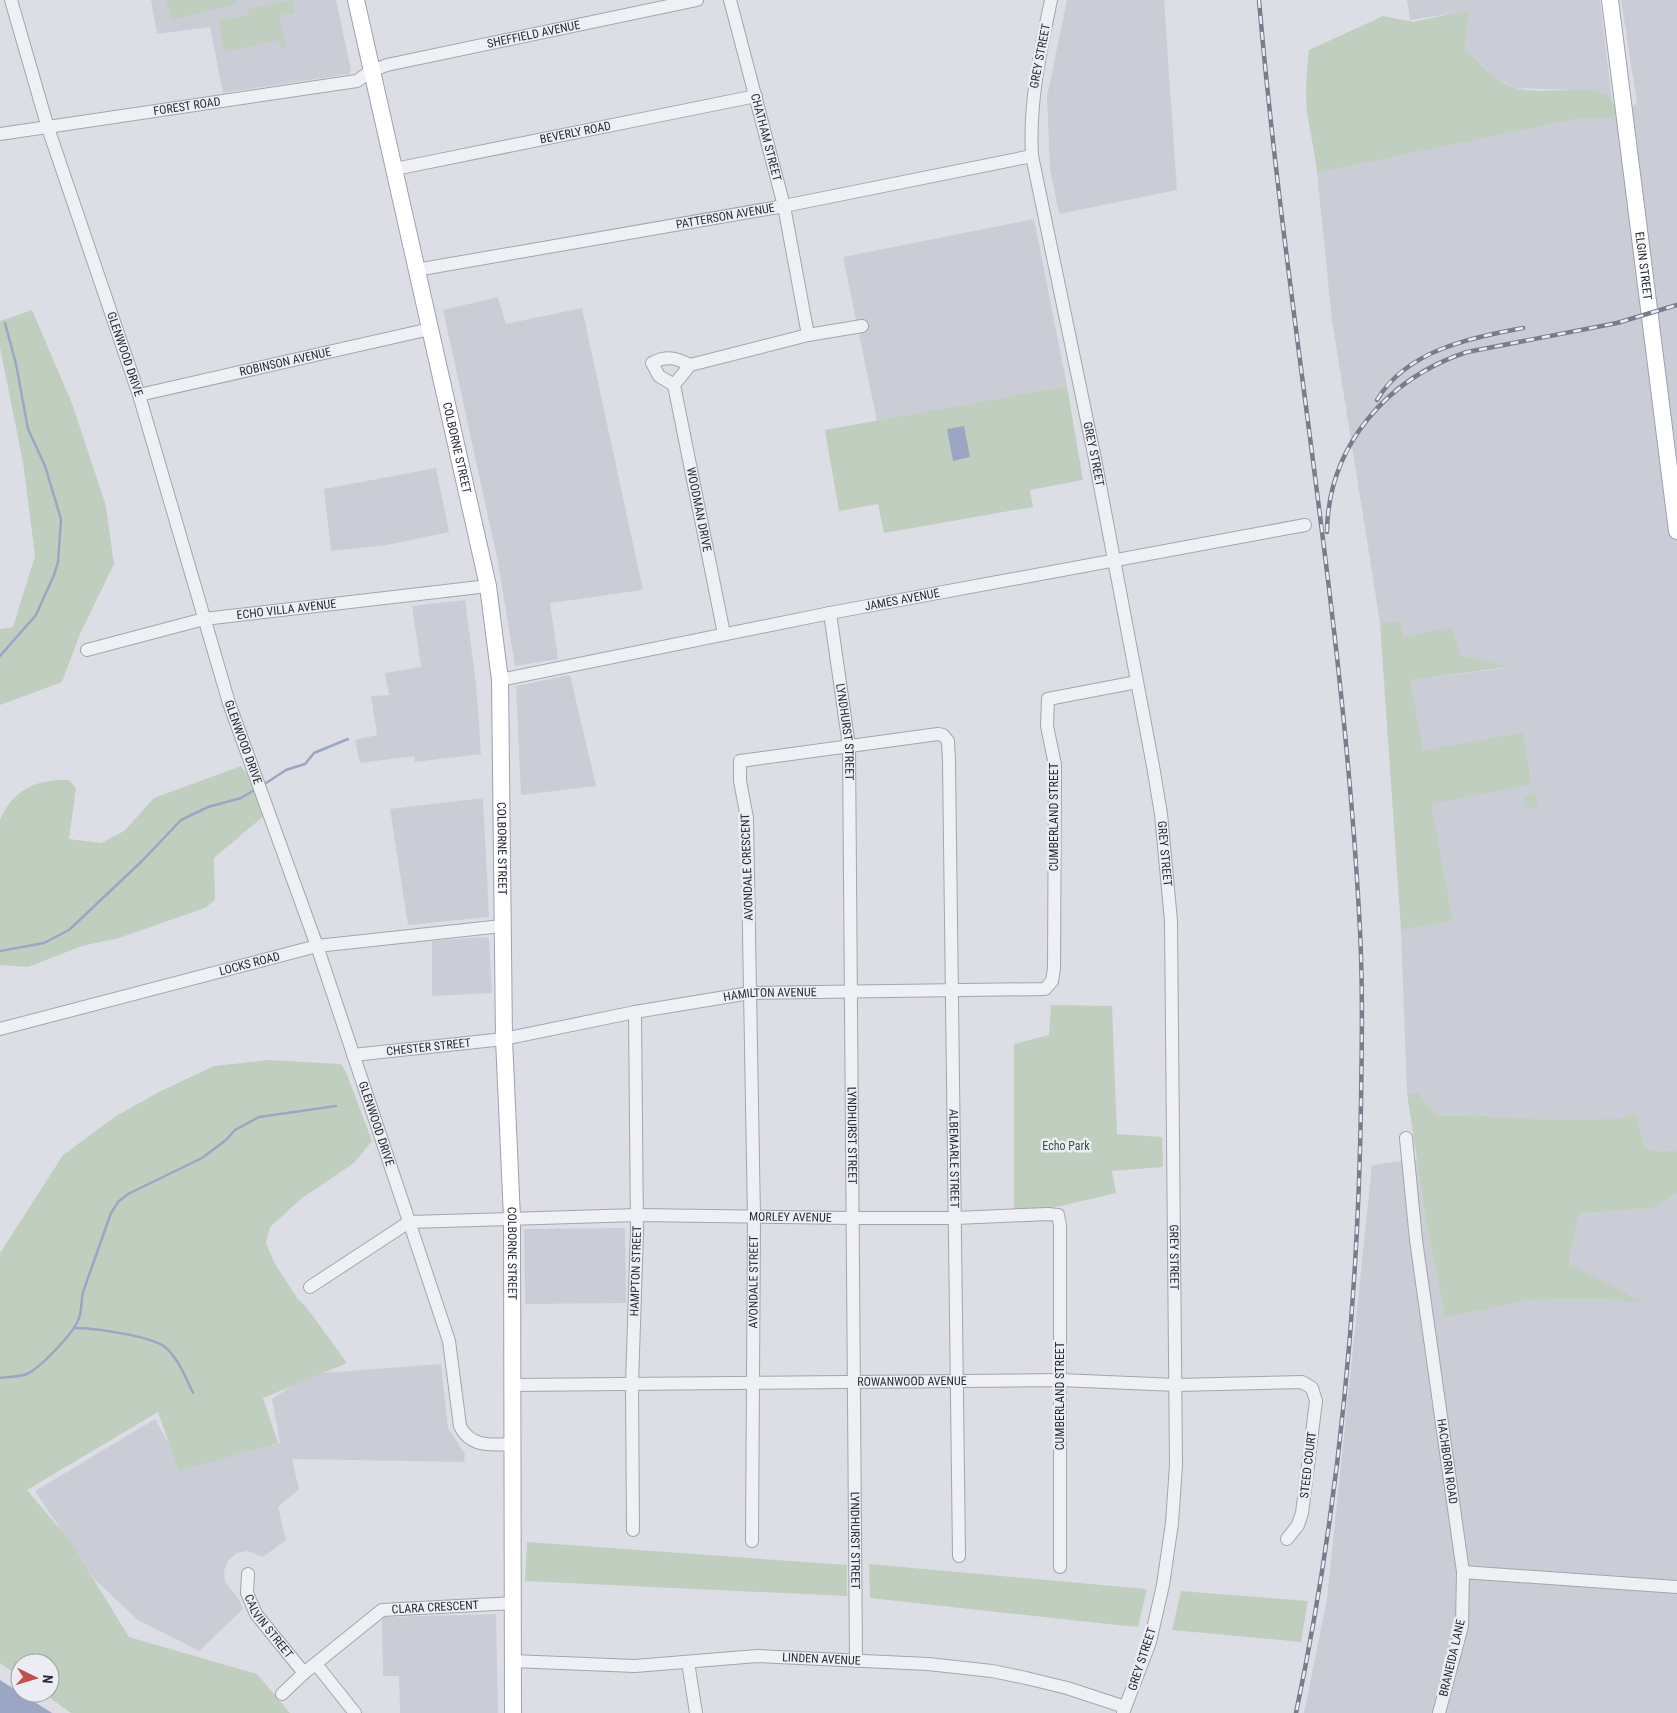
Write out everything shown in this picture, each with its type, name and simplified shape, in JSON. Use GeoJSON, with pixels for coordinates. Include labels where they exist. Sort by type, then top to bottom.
{"type":"FeatureCollection","features":[{"type":"Feature","properties":{"kind":"main road","name":"COLBORNE STREET"},"geometry":{"type":"LineString","coordinates":[[356,0],[488,586],[500,680],[504,1039],[512,1218],[511,1444],[514,1713]]}},
{"type":"Feature","properties":{"kind":"main road","name":"ELGIN STREET"},"geometry":{"type":"LineString","coordinates":[[1610,0],[1677,530]]}},
{"type":"Feature","properties":{"kind":"street","name":"GLENWOOD DRIVE"},"geometry":{"type":"LineString","coordinates":[[11,0],[48,128],[139,395],[230,703],[317,946],[449,1341],[460,1426],[464,1434],[476,1442],[487,1445],[511,1444]]}},
{"type":"Feature","properties":{"kind":"street","name":"SHEFFIELD AVENUE"},"geometry":{"type":"LineString","coordinates":[[371,71],[396,64],[697,0]]}},
{"type":"Feature","properties":{"kind":"street","name":"CHATHAM STREET"},"geometry":{"type":"LineString","coordinates":[[730,0],[784,206],[808,335]]}},
{"type":"Feature","properties":{"kind":"street","name":"GREY STREET"},"geometry":{"type":"LineString","coordinates":[[1051,0],[1034,80],[1030,115],[1032,156],[1137,682],[1160,814],[1171,921],[1172,1194],[1176,1385],[1175,1492],[1168,1554],[1150,1642],[1124,1710]]}},
{"type":"Feature","properties":{"kind":"street","name":"FOREST ROAD"},"geometry":{"type":"LineString","coordinates":[[0,134],[357,81],[371,71]]}},
{"type":"Feature","properties":{"kind":"street","name":"BEVERLY ROAD"},"geometry":{"type":"LineString","coordinates":[[395,169],[756,96]]}},
{"type":"Feature","properties":{"kind":"street","name":"PATTERSON AVENUE"},"geometry":{"type":"LineString","coordinates":[[416,270],[784,206],[1032,156]]}},
{"type":"Feature","properties":{"kind":"street"},"geometry":{"type":"LineString","coordinates":[[690,364],[674,385],[659,376],[652,364],[662,358],[675,358],[690,364],[808,335],[862,326]]}},
{"type":"Feature","properties":{"kind":"street","name":"ROBINSON AVENUE"},"geometry":{"type":"LineString","coordinates":[[139,395],[430,329]]}},
{"type":"Feature","properties":{"kind":"street","name":"WOODMAN DRIVE"},"geometry":{"type":"LineString","coordinates":[[674,385],[724,634]]}},
{"type":"Feature","properties":{"kind":"street","name":"JAMES AVENUE"},"geometry":{"type":"LineString","coordinates":[[500,680],[830,613],[1305,525]]}},
{"type":"Feature","properties":{"kind":"street","name":"ECHO VILLA AVENUE"},"geometry":{"type":"LineString","coordinates":[[87,650],[204,619],[488,586]]}},
{"type":"Feature","properties":{"kind":"street","name":"LYNDHURST STREET"},"geometry":{"type":"LineString","coordinates":[[830,613],[849,746],[856,1661]]}},
{"type":"Feature","properties":{"kind":"street","name":"CUMBERLAND STREET"},"geometry":{"type":"LineString","coordinates":[[1041,990],[1049,986],[1054,968],[1055,765],[1047,726],[1048,699],[1137,682]]}},
{"type":"Feature","properties":{"kind":"street","name":"ALBEMARLE STREET"},"geometry":{"type":"LineString","coordinates":[[849,746],[938,734],[943,735],[948,741],[953,990],[959,1556]]}},
{"type":"Feature","properties":{"kind":"street","name":"AVONDALE CRESCENT"},"geometry":{"type":"LineString","coordinates":[[750,993],[747,818],[740,781],[740,761],[849,746]]}},
{"type":"Feature","properties":{"kind":"street","name":"LOCKS ROAD"},"geometry":{"type":"LineString","coordinates":[[0,1029],[317,946],[502,926]]}},
{"type":"Feature","properties":{"kind":"street","name":"HAMILTON AVENUE"},"geometry":{"type":"LineString","coordinates":[[504,1039],[636,1012],[750,993],[1041,990]]}},
{"type":"Feature","properties":{"kind":"street","name":"AVONDALE STREET"},"geometry":{"type":"LineString","coordinates":[[750,993],[755,1383],[752,1541]]}},
{"type":"Feature","properties":{"kind":"street","name":"HAMPTON STREET"},"geometry":{"type":"LineString","coordinates":[[632,1530],[632,1384],[637,1215],[636,1012]]}},
{"type":"Feature","properties":{"kind":"street","name":"CHESTER STREET"},"geometry":{"type":"LineString","coordinates":[[353,1056],[504,1039]]}},
{"type":"Feature","properties":{"kind":"street","name":"HACHBORN ROAD"},"geometry":{"type":"LineString","coordinates":[[1406,1138],[1416,1240],[1464,1572]]}},
{"type":"Feature","properties":{"kind":"street","name":"MORLEY AVENUE"},"geometry":{"type":"LineString","coordinates":[[409,1222],[637,1215],[754,1218],[955,1218],[1048,1214],[1058,1215],[1060,1225]]}},
{"type":"Feature","properties":{"kind":"street"},"geometry":{"type":"LineString","coordinates":[[310,1287],[409,1222]]}},
{"type":"Feature","properties":{"kind":"street","name":"CUMBERLAND STREET"},"geometry":{"type":"LineString","coordinates":[[1060,1225],[1060,1567]]}},
{"type":"Feature","properties":{"kind":"street","name":"ROWANWOOD AVENUE"},"geometry":{"type":"LineString","coordinates":[[512,1386],[1060,1380],[1176,1385],[1294,1381],[1308,1384],[1312,1388]]}},
{"type":"Feature","properties":{"kind":"street","name":"STEED COURT"},"geometry":{"type":"LineString","coordinates":[[1287,1539],[1298,1525],[1302,1513],[1316,1401],[1312,1388]]}},
{"type":"Feature","properties":{"kind":"street"},"geometry":{"type":"LineString","coordinates":[[1464,1572],[1677,1587]]}},
{"type":"Feature","properties":{"kind":"street","name":"BRANEIDA LANE"},"geometry":{"type":"LineString","coordinates":[[1439,1713],[1462,1626],[1464,1572]]}},
{"type":"Feature","properties":{"kind":"street","name":"CALVIN STREET"},"geometry":{"type":"LineString","coordinates":[[248,1574],[248,1593],[256,1614],[304,1673]]}},
{"type":"Feature","properties":{"kind":"street","name":"CLARA CRESCENT"},"geometry":{"type":"LineString","coordinates":[[282,1694],[304,1673],[382,1610],[513,1603]]}},
{"type":"Feature","properties":{"kind":"street","name":"LINDEN AVENUE"},"geometry":{"type":"LineString","coordinates":[[512,1661],[614,1667],[757,1656],[992,1671],[1067,1688],[1124,1710]]}},
{"type":"Feature","properties":{"kind":"street"},"geometry":{"type":"LineString","coordinates":[[688,1662],[696,1713]]}},
{"type":"Feature","properties":{"kind":"street"},"geometry":{"type":"LineString","coordinates":[[316,1664],[354,1713]]}},
{"type":"Feature","properties":{"kind":"shaded area"},"geometry":{"type":"Polygon","coordinates":[[[151,0],[336,0],[351,70],[349,74],[223,93],[210,27],[157,34],[151,0]]]}},
{"type":"Feature","properties":{"kind":"shaded area"},"geometry":{"type":"Polygon","coordinates":[[[1067,0],[1164,0],[1177,190],[1059,214],[1050,169],[1047,97],[1067,0]]]}},
{"type":"Feature","properties":{"kind":"shaded area"},"geometry":{"type":"Polygon","coordinates":[[[1407,0],[1600,0],[1612,100],[1601,91],[1515,88],[1496,78],[1465,49],[1469,11],[1410,20],[1407,0]]]}},
{"type":"Feature","properties":{"kind":"shaded area"},"geometry":{"type":"Polygon","coordinates":[[[1621,0],[1677,0],[1677,1151],[1649,1150],[1645,1146],[1636,1112],[1617,1119],[1502,1118],[1479,1115],[1436,1116],[1419,1093],[1407,1093],[1401,930],[1453,921],[1430,803],[1532,783],[1524,732],[1423,750],[1411,680],[1505,668],[1404,637],[1400,620],[1380,623],[1332,320],[1317,173],[1577,119],[1614,117],[1637,103],[1621,0]]]}},
{"type":"Feature","properties":{"kind":"shaded area"},"geometry":{"type":"Polygon","coordinates":[[[1034,219],[1067,386],[877,421],[843,257],[1034,219]]]}},
{"type":"Feature","properties":{"kind":"shaded area"},"geometry":{"type":"Polygon","coordinates":[[[498,297],[506,324],[582,308],[643,590],[550,603],[558,659],[515,666],[498,562],[443,310],[498,297]]]}},
{"type":"Feature","properties":{"kind":"shaded area"},"geometry":{"type":"Polygon","coordinates":[[[436,468],[449,532],[387,545],[331,551],[324,489],[436,468]]]}},
{"type":"Feature","properties":{"kind":"shaded area"},"geometry":{"type":"Polygon","coordinates":[[[465,600],[476,684],[481,754],[415,762],[414,756],[360,763],[355,740],[377,735],[371,696],[389,695],[385,673],[421,667],[412,606],[465,600]]]}},
{"type":"Feature","properties":{"kind":"shaded area"},"geometry":{"type":"Polygon","coordinates":[[[570,675],[596,786],[521,795],[516,686],[570,675]]]}},
{"type":"Feature","properties":{"kind":"shaded area"},"geometry":{"type":"Polygon","coordinates":[[[483,798],[489,917],[408,925],[390,809],[483,798]]]}},
{"type":"Feature","properties":{"kind":"shaded area"},"geometry":{"type":"Polygon","coordinates":[[[489,938],[492,993],[432,996],[432,941],[489,938]]]}},
{"type":"Feature","properties":{"kind":"shaded area"},"geometry":{"type":"Polygon","coordinates":[[[1417,1159],[1427,1227],[1445,1318],[1530,1300],[1599,1299],[1643,1302],[1569,1265],[1579,1214],[1653,1208],[1677,1193],[1677,1713],[1304,1713],[1327,1599],[1372,1165],[1417,1159]]]}},
{"type":"Feature","properties":{"kind":"shaded area"},"geometry":{"type":"Polygon","coordinates":[[[625,1228],[626,1303],[525,1304],[524,1229],[625,1228]]]}},
{"type":"Feature","properties":{"kind":"shaded area"},"geometry":{"type":"Polygon","coordinates":[[[441,1364],[448,1428],[465,1454],[464,1462],[292,1459],[299,1489],[278,1507],[286,1540],[263,1557],[248,1551],[237,1553],[228,1561],[224,1571],[225,1582],[238,1598],[243,1609],[199,1651],[138,1620],[94,1579],[35,1491],[155,1419],[182,1467],[280,1443],[272,1399],[310,1374],[441,1364]]]}},
{"type":"Feature","properties":{"kind":"shaded area"},"geometry":{"type":"Polygon","coordinates":[[[496,1614],[498,1713],[400,1713],[399,1676],[383,1676],[382,1617],[496,1614]]]}},
{"type":"Feature","properties":{"kind":"green space"},"geometry":{"type":"Polygon","coordinates":[[[166,0],[235,0],[236,4],[171,20],[166,0]]]}},
{"type":"Feature","properties":{"kind":"green space"},"geometry":{"type":"Polygon","coordinates":[[[292,0],[295,13],[279,16],[286,47],[281,48],[279,40],[224,52],[218,21],[249,15],[248,9],[292,0]]]}},
{"type":"Feature","properties":{"kind":"green space"},"geometry":{"type":"Polygon","coordinates":[[[1469,10],[1465,49],[1493,76],[1506,84],[1521,89],[1599,91],[1607,95],[1614,105],[1614,118],[1577,119],[1317,173],[1306,104],[1309,50],[1383,16],[1413,22],[1469,10]]]}},
{"type":"Feature","properties":{"kind":"green space"},"geometry":{"type":"Polygon","coordinates":[[[32,310],[73,406],[106,506],[114,564],[80,634],[62,682],[0,705],[0,629],[13,627],[35,556],[23,462],[0,348],[0,321],[32,310]]]}},
{"type":"Feature","properties":{"kind":"green space"},"geometry":{"type":"Polygon","coordinates":[[[1067,386],[1083,480],[1030,490],[1033,507],[884,533],[878,504],[839,511],[825,430],[1067,386]]]}},
{"type":"Feature","properties":{"kind":"green space"},"geometry":{"type":"Polygon","coordinates":[[[1400,620],[1404,637],[1451,627],[1461,655],[1507,667],[1411,680],[1423,750],[1524,732],[1532,784],[1431,804],[1453,921],[1401,930],[1380,623],[1400,620]]]}},
{"type":"Feature","properties":{"kind":"green space"},"geometry":{"type":"Polygon","coordinates":[[[241,766],[258,787],[266,814],[214,858],[215,900],[205,908],[119,938],[82,946],[28,967],[0,965],[0,820],[5,809],[19,793],[47,781],[69,780],[76,788],[69,839],[101,843],[124,831],[154,798],[241,766]]]}},
{"type":"Feature","properties":{"kind":"green space"},"geometry":{"type":"Polygon","coordinates":[[[1536,792],[1538,804],[1528,810],[1524,803],[1526,796],[1536,792]]]}},
{"type":"Feature","properties":{"kind":"green space","name":"Echo Park"},"geometry":{"type":"Polygon","coordinates":[[[1051,1005],[1112,1006],[1117,1134],[1162,1137],[1163,1167],[1112,1171],[1116,1193],[1014,1214],[1014,1044],[1049,1035],[1051,1005]]]}},
{"type":"Feature","properties":{"kind":"green space"},"geometry":{"type":"Polygon","coordinates":[[[269,1060],[341,1064],[346,1072],[372,1141],[354,1163],[302,1198],[270,1227],[266,1243],[274,1262],[297,1298],[307,1308],[347,1363],[263,1398],[278,1443],[179,1471],[158,1412],[27,1490],[70,1541],[129,1637],[257,1674],[290,1713],[71,1713],[57,1703],[60,1703],[60,1653],[10,1653],[10,1670],[0,1663],[0,1253],[63,1155],[116,1116],[159,1092],[214,1066],[269,1060]]]}},
{"type":"Feature","properties":{"kind":"green space"},"geometry":{"type":"Polygon","coordinates":[[[1407,1093],[1419,1093],[1436,1116],[1479,1115],[1502,1118],[1617,1119],[1636,1112],[1645,1146],[1649,1150],[1677,1151],[1677,1193],[1653,1208],[1579,1214],[1569,1264],[1645,1303],[1599,1299],[1530,1300],[1445,1318],[1427,1227],[1407,1093]]]}},
{"type":"Feature","properties":{"kind":"green space"},"geometry":{"type":"Polygon","coordinates":[[[527,1542],[847,1565],[847,1596],[525,1581],[527,1542]]]}},
{"type":"Feature","properties":{"kind":"green space"},"geometry":{"type":"Polygon","coordinates":[[[869,1564],[1147,1589],[1138,1627],[870,1598],[869,1564]]]}},
{"type":"Feature","properties":{"kind":"green space"},"geometry":{"type":"Polygon","coordinates":[[[1181,1591],[1308,1601],[1301,1642],[1172,1630],[1181,1591]]]}},
{"type":"Feature","properties":{"kind":"water"},"geometry":{"type":"Polygon","coordinates":[[[964,426],[970,457],[953,461],[947,429],[964,426]]]}},
{"type":"Feature","properties":{"kind":"water"},"geometry":{"type":"Polygon","coordinates":[[[0,1680],[10,1686],[10,1703],[36,1703],[52,1713],[0,1713],[0,1680]]]}},
{"type":"Feature","properties":{"kind":"waterway"},"geometry":{"type":"LineString","coordinates":[[0,656],[36,615],[54,575],[58,562],[61,519],[45,466],[28,429],[16,364],[5,323]]}},
{"type":"Feature","properties":{"kind":"waterway"},"geometry":{"type":"LineString","coordinates":[[263,785],[286,770],[305,764],[314,753],[348,739]]}},
{"type":"Feature","properties":{"kind":"waterway"},"geometry":{"type":"LineString","coordinates":[[0,951],[44,943],[69,930],[142,861],[181,820],[208,807],[241,798],[256,789]]}},
{"type":"Feature","properties":{"kind":"waterway"},"geometry":{"type":"LineString","coordinates":[[0,1378],[27,1374],[40,1365],[71,1332],[80,1315],[83,1292],[111,1213],[118,1202],[128,1194],[202,1158],[226,1140],[235,1130],[259,1117],[336,1106]]}},
{"type":"Feature","properties":{"kind":"waterway"},"geometry":{"type":"LineString","coordinates":[[75,1328],[121,1333],[158,1343],[165,1347],[174,1357],[193,1393]]}},
{"type":"Feature","properties":{"kind":"railway"},"geometry":{"type":"LineString","coordinates":[[1259,0],[1283,228],[1340,683],[1351,797],[1361,959],[1362,1055],[1359,1180],[1350,1333],[1334,1486],[1311,1638],[1296,1713]]}},
{"type":"Feature","properties":{"kind":"railway"},"geometry":{"type":"LineString","coordinates":[[1327,532],[1330,500],[1338,471],[1351,444],[1368,419],[1388,397],[1412,379],[1438,364],[1467,352],[1617,323],[1677,305]]}},
{"type":"Feature","properties":{"kind":"railway"},"geometry":{"type":"LineString","coordinates":[[1377,400],[1390,383],[1405,369],[1422,358],[1461,342],[1523,328]]}}]}
